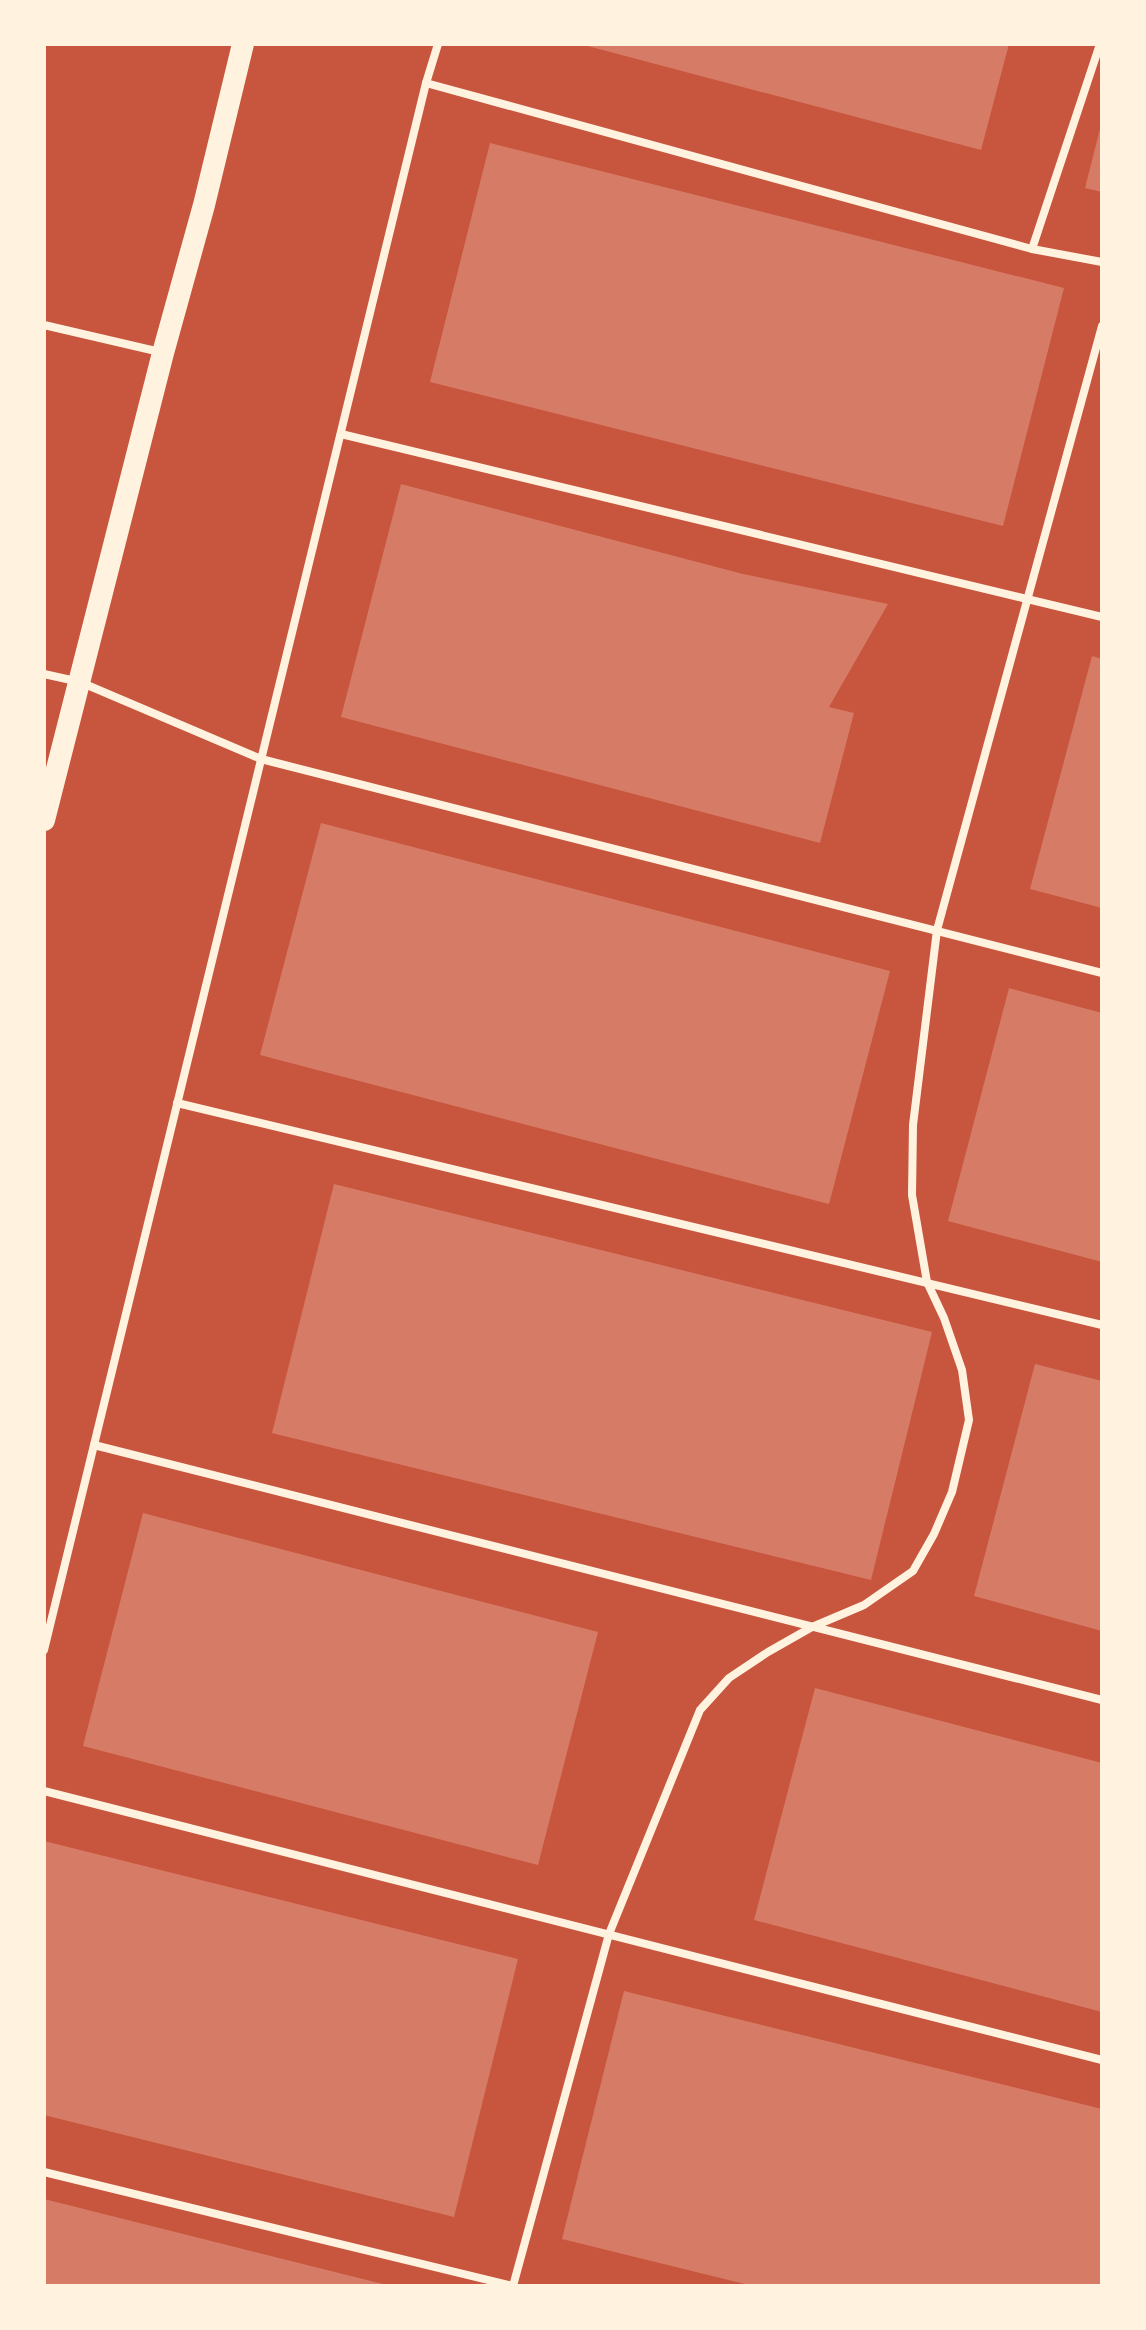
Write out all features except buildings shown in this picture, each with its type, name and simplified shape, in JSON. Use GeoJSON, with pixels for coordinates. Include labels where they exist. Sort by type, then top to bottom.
{"type":"FeatureCollection","features":[{"type":"Feature","properties":{"kind":"highway"},"geometry":{"type":"LineString","coordinates":[[44,820],[243,44]]}},
{"type":"Feature","properties":{"kind":"street"},"geometry":{"type":"LineString","coordinates":[[44,1650],[438,44]]}},
{"type":"Feature","properties":{"kind":"street"},"geometry":{"type":"LineString","coordinates":[[1032,249],[1100,44]]}},
{"type":"Feature","properties":{"kind":"street"},"geometry":{"type":"LineString","coordinates":[[426,83],[1032,249],[1102,262]]}},
{"type":"Feature","properties":{"kind":"street"},"geometry":{"type":"LineString","coordinates":[[44,325],[163,353]]}},
{"type":"Feature","properties":{"kind":"street"},"geometry":{"type":"LineString","coordinates":[[44,2172],[513,2286],[609,1934],[700,1710],[729,1678],[768,1652],[812,1627],[864,1605],[913,1571],[934,1534],[952,1492],[969,1420],[962,1370],[944,1318],[927,1282],[912,1195],[913,1125],[937,930],[1102,326]]}},
{"type":"Feature","properties":{"kind":"street"},"geometry":{"type":"LineString","coordinates":[[341,434],[1102,617]]}},
{"type":"Feature","properties":{"kind":"street"},"geometry":{"type":"LineString","coordinates":[[44,674],[80,682],[261,759],[1102,973]]}},
{"type":"Feature","properties":{"kind":"street"},"geometry":{"type":"LineString","coordinates":[[177,1103],[1102,1325]]}},
{"type":"Feature","properties":{"kind":"street"},"geometry":{"type":"LineString","coordinates":[[94,1445],[1102,1700]]}},
{"type":"Feature","properties":{"kind":"street"},"geometry":{"type":"LineString","coordinates":[[44,1791],[1102,2060]]}}]}
